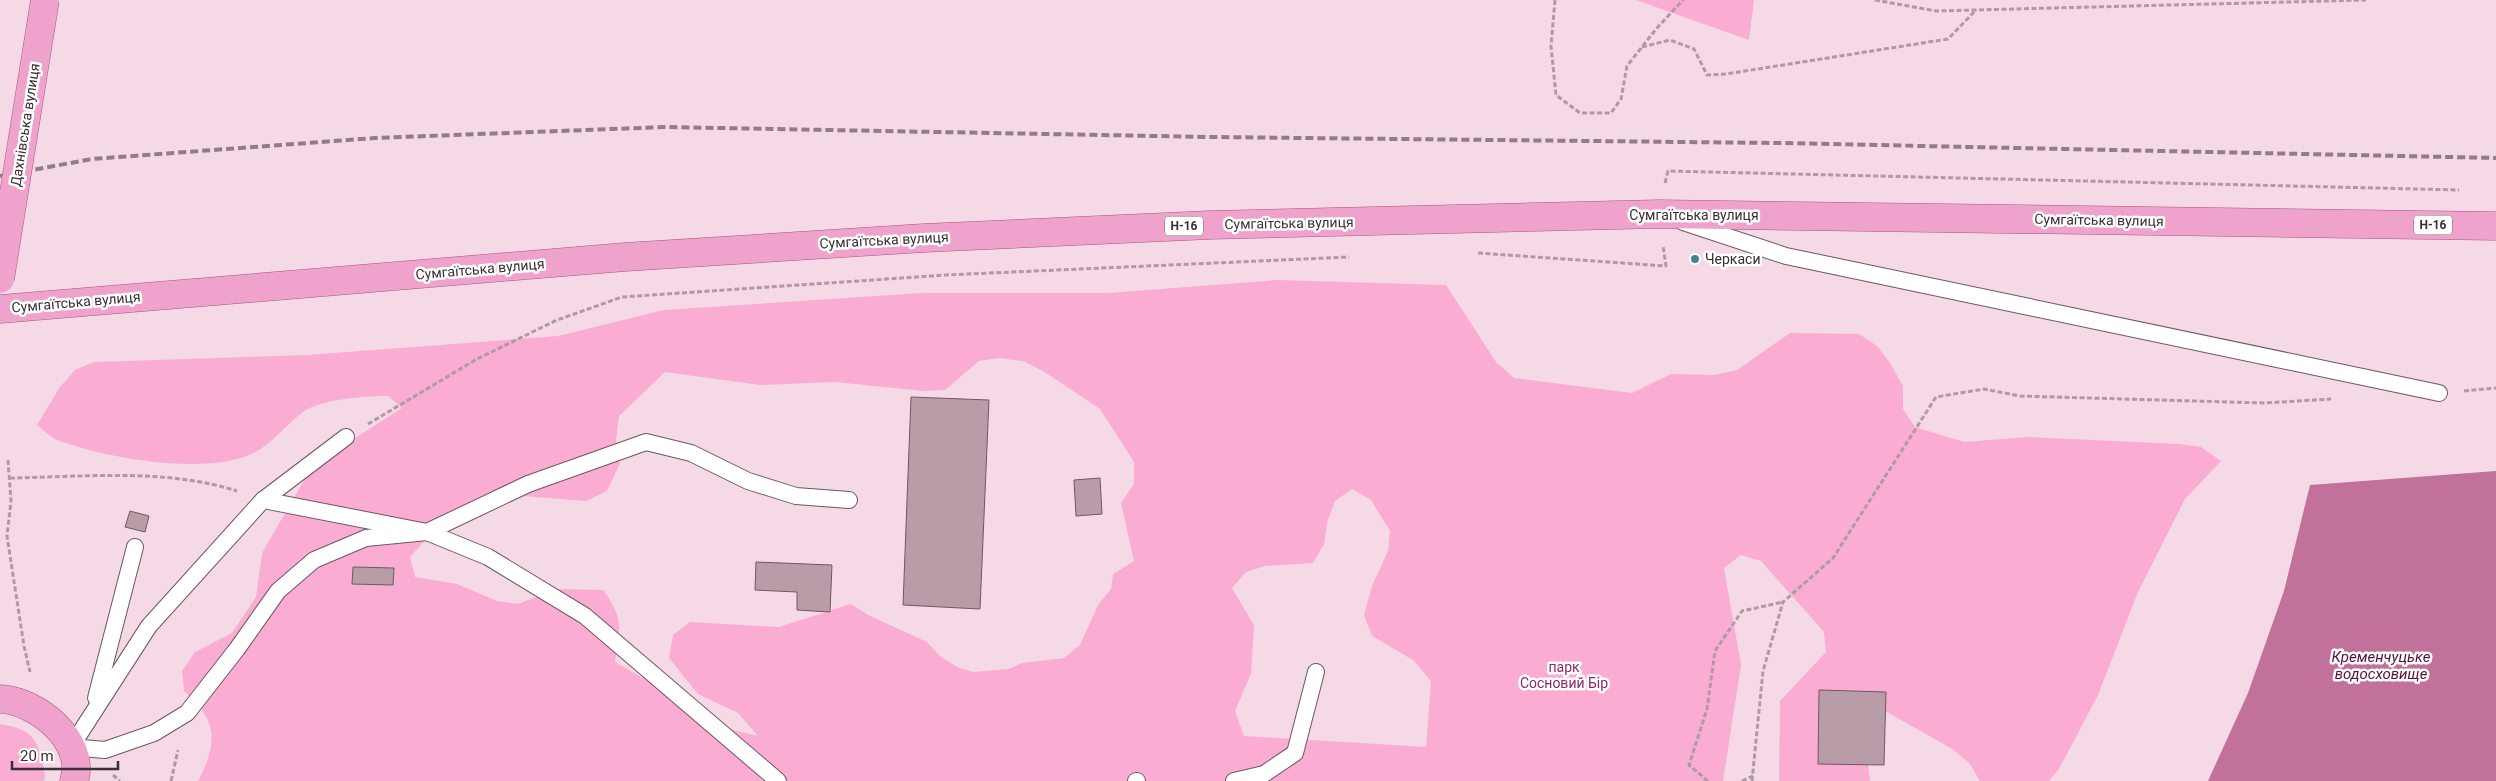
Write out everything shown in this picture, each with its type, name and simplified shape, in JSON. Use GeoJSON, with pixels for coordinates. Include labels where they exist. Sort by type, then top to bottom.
{"type":"FeatureCollection","features":[{"type":"Feature","properties":{"kind":"main road","name":"Дахнівська вулиця"},"geometry":{"type":"LineString","coordinates":[[0,279],[45,0]]}},
{"type":"Feature","properties":{"kind":"main road","name":"Сумгаїтська вулиця"},"geometry":{"type":"LineString","coordinates":[[0,309],[624,257],[924,238],[1210,225],[1659,214],[2496,226]]}},
{"type":"Feature","properties":{"kind":"main road"},"geometry":{"type":"LineString","coordinates":[[0,699],[10,699],[29,706],[54,725],[71,747],[77,762],[74,781]]}},
{"type":"Feature","properties":{"kind":"lane"},"geometry":{"type":"LineString","coordinates":[[1659,214],[1786,256],[2438,393]]}},
{"type":"Feature","properties":{"kind":"lane"},"geometry":{"type":"LineString","coordinates":[[346,437],[263,500],[149,626],[71,747],[104,750],[154,733],[186,713],[237,649],[278,591],[314,560],[366,538],[427,532],[528,484],[646,442],[691,453],[748,480],[796,496],[849,500]]}},
{"type":"Feature","properties":{"kind":"lane"},"geometry":{"type":"LineString","coordinates":[[263,500],[427,532],[488,557],[585,616],[778,781]]}},
{"type":"Feature","properties":{"kind":"lane"},"geometry":{"type":"LineString","coordinates":[[91,716],[135,547]]}},
{"type":"Feature","properties":{"kind":"lane"},"geometry":{"type":"LineString","coordinates":[[1234,781],[1264,774],[1295,753],[1316,672]]}},
{"type":"Feature","properties":{"kind":"path"},"geometry":{"type":"LineString","coordinates":[[1555,0],[1551,46],[1556,95],[1580,113],[1611,113],[1621,99],[1627,66],[1642,46],[1683,0]]}},
{"type":"Feature","properties":{"kind":"path"},"geometry":{"type":"LineString","coordinates":[[1875,0],[1936,11],[2366,0]]}},
{"type":"Feature","properties":{"kind":"path"},"geometry":{"type":"LineString","coordinates":[[1642,46],[1670,40],[1694,50],[1707,75],[1726,74],[1948,39],[1977,10]]}},
{"type":"Feature","properties":{"kind":"path"},"geometry":{"type":"LineString","coordinates":[[346,437],[477,358],[557,320]]}},
{"type":"Feature","properties":{"kind":"path"},"geometry":{"type":"LineString","coordinates":[[1708,781],[1689,764],[1707,709],[1715,651],[1742,610],[1783,602],[1833,558],[1936,397],[1984,389],[2020,396],[2254,403],[2332,399]]}},
{"type":"Feature","properties":{"kind":"path"},"geometry":{"type":"LineString","coordinates":[[8,460],[12,501],[7,536],[24,646],[32,679]]}},
{"type":"Feature","properties":{"kind":"path"},"geometry":{"type":"LineString","coordinates":[[10,478],[149,476],[208,482],[263,500]]}},
{"type":"Feature","properties":{"kind":"path"},"geometry":{"type":"LineString","coordinates":[[1752,781],[1763,672],[1783,602]]}},
{"type":"Feature","properties":{"kind":"path"},"geometry":{"type":"LineString","coordinates":[[112,774],[120,781]]}},
{"type":"Feature","properties":{"kind":"path"},"geometry":{"type":"LineString","coordinates":[[1742,781],[1753,776]]}},
{"type":"Feature","properties":{"kind":"green space"},"geometry":{"type":"Polygon","coordinates":[[[1636,0],[1754,0],[1749,40],[1636,0]]]}},
{"type":"Feature","properties":{"kind":"green space","name":"парк Сосновий Бір"},"geometry":{"type":"Polygon","coordinates":[[[1277,280],[1446,285],[1496,362],[1514,378],[1632,393],[1671,374],[1714,375],[1737,370],[1790,333],[1859,334],[1877,346],[1890,363],[1903,386],[1903,409],[1915,427],[1964,442],[2028,437],[2179,444],[2201,447],[2221,461],[2185,499],[2138,592],[2098,695],[2059,769],[2049,781],[1980,781],[1970,764],[1954,750],[1873,704],[1865,731],[1870,781],[1779,781],[1780,701],[1826,652],[1824,632],[1761,561],[1741,555],[1724,568],[1741,665],[1723,781],[198,781],[209,755],[211,733],[209,722],[203,712],[184,691],[182,671],[195,652],[232,633],[256,597],[262,553],[313,465],[402,408],[388,396],[356,398],[321,404],[296,417],[271,441],[257,451],[229,461],[205,464],[152,462],[99,452],[55,439],[37,425],[60,387],[75,370],[94,362],[307,355],[558,336],[664,310],[921,293],[1108,293],[1277,280]],[[999,358],[979,361],[945,390],[924,391],[835,382],[760,385],[665,372],[619,416],[616,440],[620,463],[607,491],[586,501],[487,493],[450,512],[410,557],[415,577],[457,584],[497,601],[518,604],[557,589],[603,590],[614,608],[619,624],[615,662],[733,730],[758,736],[738,713],[698,694],[669,658],[673,635],[690,622],[779,627],[851,604],[868,615],[927,642],[941,657],[959,668],[973,672],[1009,669],[1022,663],[1064,658],[1080,645],[1098,605],[1111,589],[1113,574],[1134,561],[1121,503],[1134,484],[1134,462],[1100,409],[1043,371],[1023,361],[999,358]],[[1352,489],[1335,501],[1327,523],[1324,544],[1313,563],[1265,566],[1246,572],[1232,588],[1254,625],[1251,673],[1235,711],[1244,736],[1426,747],[1431,681],[1413,660],[1372,636],[1364,615],[1372,586],[1388,551],[1390,531],[1371,500],[1352,489]]]}},
{"type":"Feature","properties":{"kind":"green space"},"geometry":{"type":"Polygon","coordinates":[[[0,724],[21,730],[34,740],[38,746],[45,776],[44,781],[0,781],[0,724]]]}},
{"type":"Feature","properties":{"kind":"water","name":"Кременчуцьке водосховище"},"geometry":{"type":"Polygon","coordinates":[[[2496,471],[2496,781],[2208,781],[2248,693],[2284,591],[2310,485],[2496,471]]]}},
{"type":"Feature","properties":{"kind":"building"},"geometry":{"type":"Polygon","coordinates":[[[911,397],[989,400],[980,609],[903,605],[911,397]]]}},
{"type":"Feature","properties":{"kind":"building"},"geometry":{"type":"Polygon","coordinates":[[[1100,478],[1102,514],[1076,516],[1074,480],[1100,478]]]}},
{"type":"Feature","properties":{"kind":"building"},"geometry":{"type":"Polygon","coordinates":[[[130,511],[149,516],[145,532],[125,527],[130,511]]]}},
{"type":"Feature","properties":{"kind":"building"},"geometry":{"type":"Polygon","coordinates":[[[756,562],[832,565],[830,612],[797,610],[797,592],[755,590],[756,562]]]}},
{"type":"Feature","properties":{"kind":"building"},"geometry":{"type":"Polygon","coordinates":[[[353,567],[394,568],[393,585],[352,584],[353,567]]]}},
{"type":"Feature","properties":{"kind":"building"},"geometry":{"type":"Polygon","coordinates":[[[1819,690],[1886,692],[1884,765],[1818,764],[1819,690]]]}},
{"type":"Feature","properties":{"kind":"railway"},"geometry":{"type":"LineString","coordinates":[[0,176],[92,159],[375,138],[665,127],[1210,137],[1780,143],[2496,158]]}},
{"type":"Feature","properties":{"kind":"place","name":"Черкаси"},"geometry":{"type":"Point","coordinates":[1695,259]}}]}
